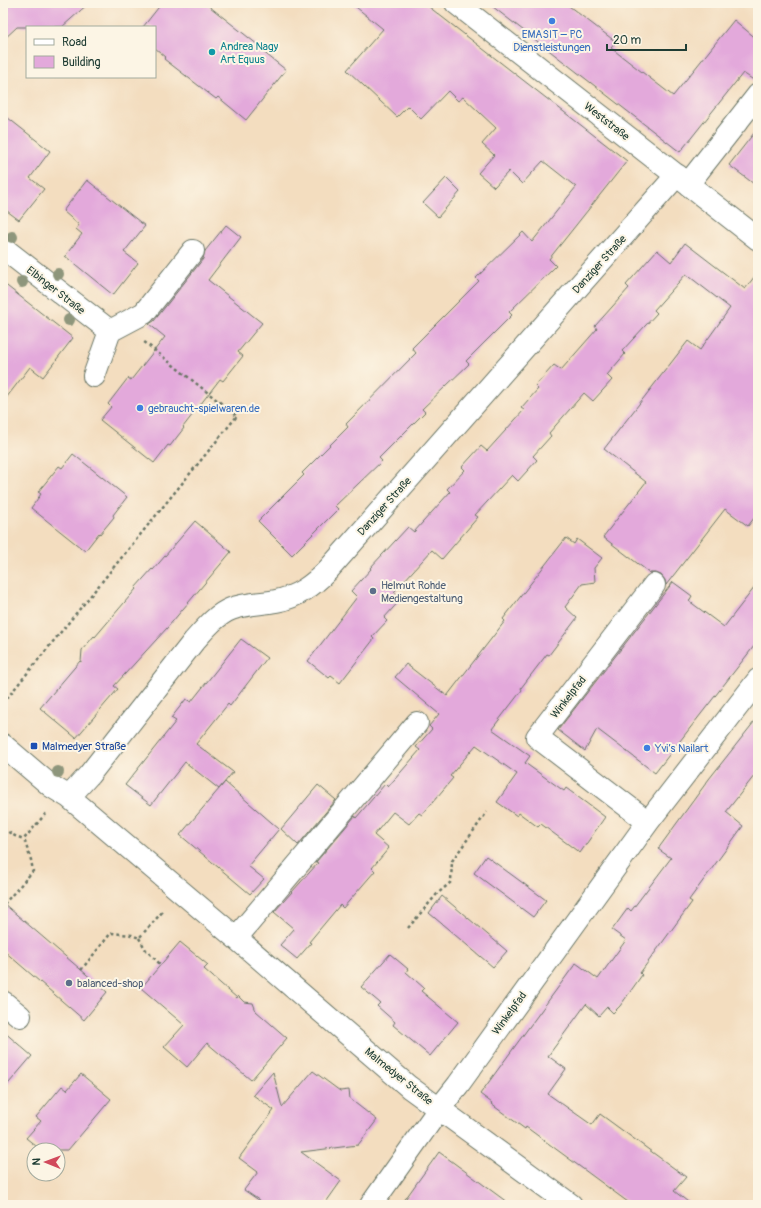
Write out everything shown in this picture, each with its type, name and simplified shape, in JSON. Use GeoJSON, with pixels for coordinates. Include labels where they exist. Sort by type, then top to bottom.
{"type":"FeatureCollection","features":[{"type":"Feature","properties":{"kind":"street","name":"Weststraße"},"geometry":{"type":"LineString","coordinates":[[456,3],[758,239]]}},
{"type":"Feature","properties":{"kind":"street","name":"Danziger Straße"},"geometry":{"type":"LineString","coordinates":[[67,795],[206,627],[220,615],[230,610],[250,604],[276,601],[295,595],[309,587],[328,570],[758,95]]}},
{"type":"Feature","properties":{"kind":"street","name":"Elbinger Straße"},"geometry":{"type":"LineString","coordinates":[[3,248],[110,331]]}},
{"type":"Feature","properties":{"kind":"street"},"geometry":{"type":"LineString","coordinates":[[94,376],[110,331],[144,313],[193,251]]}},
{"type":"Feature","properties":{"kind":"street","name":"Winkelpfad"},"geometry":{"type":"LineString","coordinates":[[648,822],[537,737],[654,585]]}},
{"type":"Feature","properties":{"kind":"street","name":"Winkelpfad"},"geometry":{"type":"LineString","coordinates":[[371,1205],[648,822],[758,680]]}},
{"type":"Feature","properties":{"kind":"street"},"geometry":{"type":"LineString","coordinates":[[236,938],[417,723]]}},
{"type":"Feature","properties":{"kind":"street","name":"Malmedyer Straße"},"geometry":{"type":"LineString","coordinates":[[3,745],[51,786],[67,795],[409,1087],[571,1205]]}},
{"type":"Feature","properties":{"kind":"street"},"geometry":{"type":"LineString","coordinates":[[3,1002],[20,1016]]}},
{"type":"Feature","properties":{"kind":"path"},"geometry":{"type":"LineString","coordinates":[[3,703],[237,416],[138,337]]}},
{"type":"Feature","properties":{"kind":"path"},"geometry":{"type":"LineString","coordinates":[[24,839],[67,795]]}},
{"type":"Feature","properties":{"kind":"path"},"geometry":{"type":"LineString","coordinates":[[408,928],[437,894],[451,882],[452,861],[487,812]]}},
{"type":"Feature","properties":{"kind":"path"},"geometry":{"type":"LineString","coordinates":[[3,829],[24,839]]}},
{"type":"Feature","properties":{"kind":"path"},"geometry":{"type":"LineString","coordinates":[[4,904],[33,871],[24,839]]}},
{"type":"Feature","properties":{"kind":"path"},"geometry":{"type":"LineString","coordinates":[[139,938],[182,892]]}},
{"type":"Feature","properties":{"kind":"path"},"geometry":{"type":"LineString","coordinates":[[80,970],[111,933],[132,935],[139,938],[146,950],[161,965]]}},
{"type":"Feature","properties":{"kind":"building"},"geometry":{"type":"Polygon","coordinates":[[[3,3],[89,3],[63,26],[17,27],[3,40],[3,3]]]}},
{"type":"Feature","properties":{"kind":"building"},"geometry":{"type":"Polygon","coordinates":[[[162,3],[205,3],[258,45],[257,47],[286,70],[246,120],[218,97],[216,99],[164,59],[166,57],[156,49],[156,26],[144,26],[162,3]]]}},
{"type":"Feature","properties":{"kind":"building"},"geometry":{"type":"Polygon","coordinates":[[[351,3],[424,3],[627,161],[549,259],[556,266],[509,312],[512,315],[466,361],[469,364],[422,409],[425,412],[379,458],[382,461],[335,506],[338,509],[292,555],[258,521],[304,475],[302,473],[348,427],[346,424],[416,353],[412,348],[479,281],[476,278],[523,232],[532,242],[576,187],[543,161],[522,184],[509,171],[494,187],[478,173],[494,155],[482,144],[496,128],[463,97],[458,101],[448,91],[421,119],[408,106],[397,117],[347,70],[383,29],[351,3]]]}},
{"type":"Feature","properties":{"kind":"building"},"geometry":{"type":"Polygon","coordinates":[[[488,3],[565,3],[616,42],[611,48],[673,96],[734,20],[758,40],[758,83],[743,73],[680,152],[488,3]]]}},
{"type":"Feature","properties":{"kind":"building"},"geometry":{"type":"Polygon","coordinates":[[[3,114],[50,151],[30,178],[44,189],[19,220],[3,208],[3,114]]]}},
{"type":"Feature","properties":{"kind":"building"},"geometry":{"type":"Polygon","coordinates":[[[758,128],[758,187],[729,165],[758,128]]]}},
{"type":"Feature","properties":{"kind":"building"},"geometry":{"type":"Polygon","coordinates":[[[446,178],[460,192],[438,217],[423,203],[446,178]]]}},
{"type":"Feature","properties":{"kind":"building"},"geometry":{"type":"Polygon","coordinates":[[[87,180],[145,226],[124,252],[138,263],[113,295],[65,256],[82,234],[76,229],[79,225],[63,211],[87,180]]]}},
{"type":"Feature","properties":{"kind":"building"},"geometry":{"type":"Polygon","coordinates":[[[226,225],[241,237],[208,280],[262,323],[238,352],[243,356],[223,381],[220,379],[170,446],[168,445],[154,463],[100,420],[111,407],[108,404],[128,378],[131,380],[165,337],[149,324],[154,321],[203,259],[205,251],[226,225]]]}},
{"type":"Feature","properties":{"kind":"building"},"geometry":{"type":"Polygon","coordinates":[[[685,243],[745,289],[758,272],[758,513],[748,526],[725,509],[666,585],[665,580],[661,575],[650,573],[603,537],[646,482],[604,449],[688,341],[700,350],[730,308],[686,274],[654,310],[657,313],[622,351],[625,354],[607,375],[612,380],[593,401],[584,393],[549,433],[551,436],[533,456],[537,460],[518,481],[512,475],[475,515],[478,517],[442,559],[432,550],[394,592],[402,598],[384,618],[387,621],[372,637],[374,639],[340,683],[331,676],[329,678],[308,661],[357,597],[351,591],[371,569],[370,568],[408,527],[414,532],[450,492],[447,489],[465,470],[462,467],[481,446],[487,451],[524,410],[521,408],[538,389],[535,386],[554,365],[561,370],[597,329],[595,326],[629,288],[626,285],[657,250],[671,262],[685,243]]]}},
{"type":"Feature","properties":{"kind":"building"},"geometry":{"type":"Polygon","coordinates":[[[3,283],[73,338],[43,377],[30,367],[3,402],[3,283]]]}},
{"type":"Feature","properties":{"kind":"building"},"geometry":{"type":"Polygon","coordinates":[[[73,454],[127,497],[113,515],[114,517],[85,551],[31,508],[41,494],[38,492],[59,466],[62,468],[73,454]]]}},
{"type":"Feature","properties":{"kind":"building"},"geometry":{"type":"Polygon","coordinates":[[[195,521],[231,552],[167,628],[114,686],[118,689],[76,738],[40,708],[80,661],[81,662],[82,650],[94,636],[95,637],[136,589],[135,588],[152,569],[153,570],[195,521]]]}},
{"type":"Feature","properties":{"kind":"building"},"geometry":{"type":"Polygon","coordinates":[[[566,538],[574,544],[577,539],[602,558],[594,568],[595,582],[582,584],[565,607],[577,618],[549,655],[547,654],[492,729],[530,756],[525,763],[564,791],[566,788],[605,817],[580,853],[541,824],[538,827],[519,813],[517,816],[497,802],[517,774],[476,745],[450,776],[453,778],[422,815],[419,813],[409,824],[393,812],[374,835],[389,848],[372,868],[375,871],[343,908],[340,905],[309,942],[311,943],[297,959],[280,945],[294,929],[274,912],[318,863],[316,862],[355,816],[356,818],[385,784],[388,787],[420,750],[416,747],[432,729],[429,726],[439,714],[395,677],[406,664],[447,696],[505,621],[503,619],[566,538]]]}},
{"type":"Feature","properties":{"kind":"building"},"geometry":{"type":"Polygon","coordinates":[[[673,582],[692,596],[689,601],[724,627],[758,583],[758,641],[655,773],[597,729],[585,751],[558,730],[673,582]]]}},
{"type":"Feature","properties":{"kind":"building"},"geometry":{"type":"Polygon","coordinates":[[[241,639],[267,658],[230,706],[228,704],[196,744],[233,772],[219,789],[185,762],[151,805],[125,785],[176,721],[171,718],[186,699],[191,702],[241,639]]]}},
{"type":"Feature","properties":{"kind":"building"},"geometry":{"type":"Polygon","coordinates":[[[758,717],[758,771],[726,812],[743,826],[689,900],[692,902],[640,973],[642,975],[620,1006],[613,1013],[607,1007],[599,1016],[586,1004],[548,1056],[566,1069],[548,1094],[592,1125],[600,1114],[686,1177],[674,1191],[692,1205],[632,1205],[526,1127],[525,1129],[480,1094],[576,963],[598,979],[626,940],[612,930],[628,908],[631,911],[671,858],[658,849],[709,779],[758,717]]]}},
{"type":"Feature","properties":{"kind":"building"},"geometry":{"type":"Polygon","coordinates":[[[225,782],[279,829],[248,866],[264,879],[250,894],[180,835],[225,782]]]}},
{"type":"Feature","properties":{"kind":"building"},"geometry":{"type":"Polygon","coordinates":[[[318,785],[336,800],[298,845],[281,829],[318,785]]]}},
{"type":"Feature","properties":{"kind":"building"},"geometry":{"type":"Polygon","coordinates":[[[486,856],[546,900],[533,917],[474,873],[486,856]]]}},
{"type":"Feature","properties":{"kind":"building"},"geometry":{"type":"Polygon","coordinates":[[[442,896],[507,951],[493,967],[429,913],[442,896]]]}},
{"type":"Feature","properties":{"kind":"building"},"geometry":{"type":"Polygon","coordinates":[[[3,903],[107,992],[84,1020],[3,950],[3,903]]]}},
{"type":"Feature","properties":{"kind":"building"},"geometry":{"type":"Polygon","coordinates":[[[180,942],[208,965],[204,969],[237,998],[238,996],[244,1002],[253,1003],[256,1011],[287,1038],[251,1080],[207,1043],[187,1067],[164,1047],[184,1025],[141,988],[180,942]]]}},
{"type":"Feature","properties":{"kind":"building"},"geometry":{"type":"Polygon","coordinates":[[[390,954],[408,969],[406,972],[424,988],[421,991],[458,1022],[430,1056],[393,1025],[395,1022],[377,1006],[380,1003],[361,987],[390,954]]]}},
{"type":"Feature","properties":{"kind":"building"},"geometry":{"type":"Polygon","coordinates":[[[3,1031],[32,1056],[3,1090],[3,1031]]]}},
{"type":"Feature","properties":{"kind":"building"},"geometry":{"type":"Polygon","coordinates":[[[313,1071],[340,1091],[349,1090],[350,1099],[377,1120],[358,1145],[301,1152],[341,1181],[324,1205],[266,1205],[244,1190],[258,1172],[239,1158],[274,1110],[253,1095],[273,1072],[282,1107],[313,1071]]]}},
{"type":"Feature","properties":{"kind":"building"},"geometry":{"type":"Polygon","coordinates":[[[81,1074],[111,1099],[68,1150],[66,1150],[66,1142],[31,1142],[26,1138],[41,1121],[36,1117],[62,1086],[67,1090],[81,1074]]]}},
{"type":"Feature","properties":{"kind":"building"},"geometry":{"type":"Polygon","coordinates":[[[439,1152],[511,1205],[401,1205],[439,1152]]]}},
{"type":"Feature","properties":{"kind":"place","name":"EMASIT – PC Dienstleistungen"},"geometry":{"type":"Point","coordinates":[552,21]}},
{"type":"Feature","properties":{"kind":"place","name":"Andrea Nagy Art Equus"},"geometry":{"type":"Point","coordinates":[212,52]}},
{"type":"Feature","properties":{"kind":"place","name":"gebraucht-spielwaren.de"},"geometry":{"type":"Point","coordinates":[140,408]}},
{"type":"Feature","properties":{"kind":"place","name":"Helmut Rohde Mediengestaltung"},"geometry":{"type":"Point","coordinates":[373,591]}},
{"type":"Feature","properties":{"kind":"place","name":"Malmedyer Straße"},"geometry":{"type":"Point","coordinates":[34,746]}},
{"type":"Feature","properties":{"kind":"place","name":"Yvi’s Nailart"},"geometry":{"type":"Point","coordinates":[647,748]}},
{"type":"Feature","properties":{"kind":"place","name":"balanced-shop"},"geometry":{"type":"Point","coordinates":[69,983]}}]}
